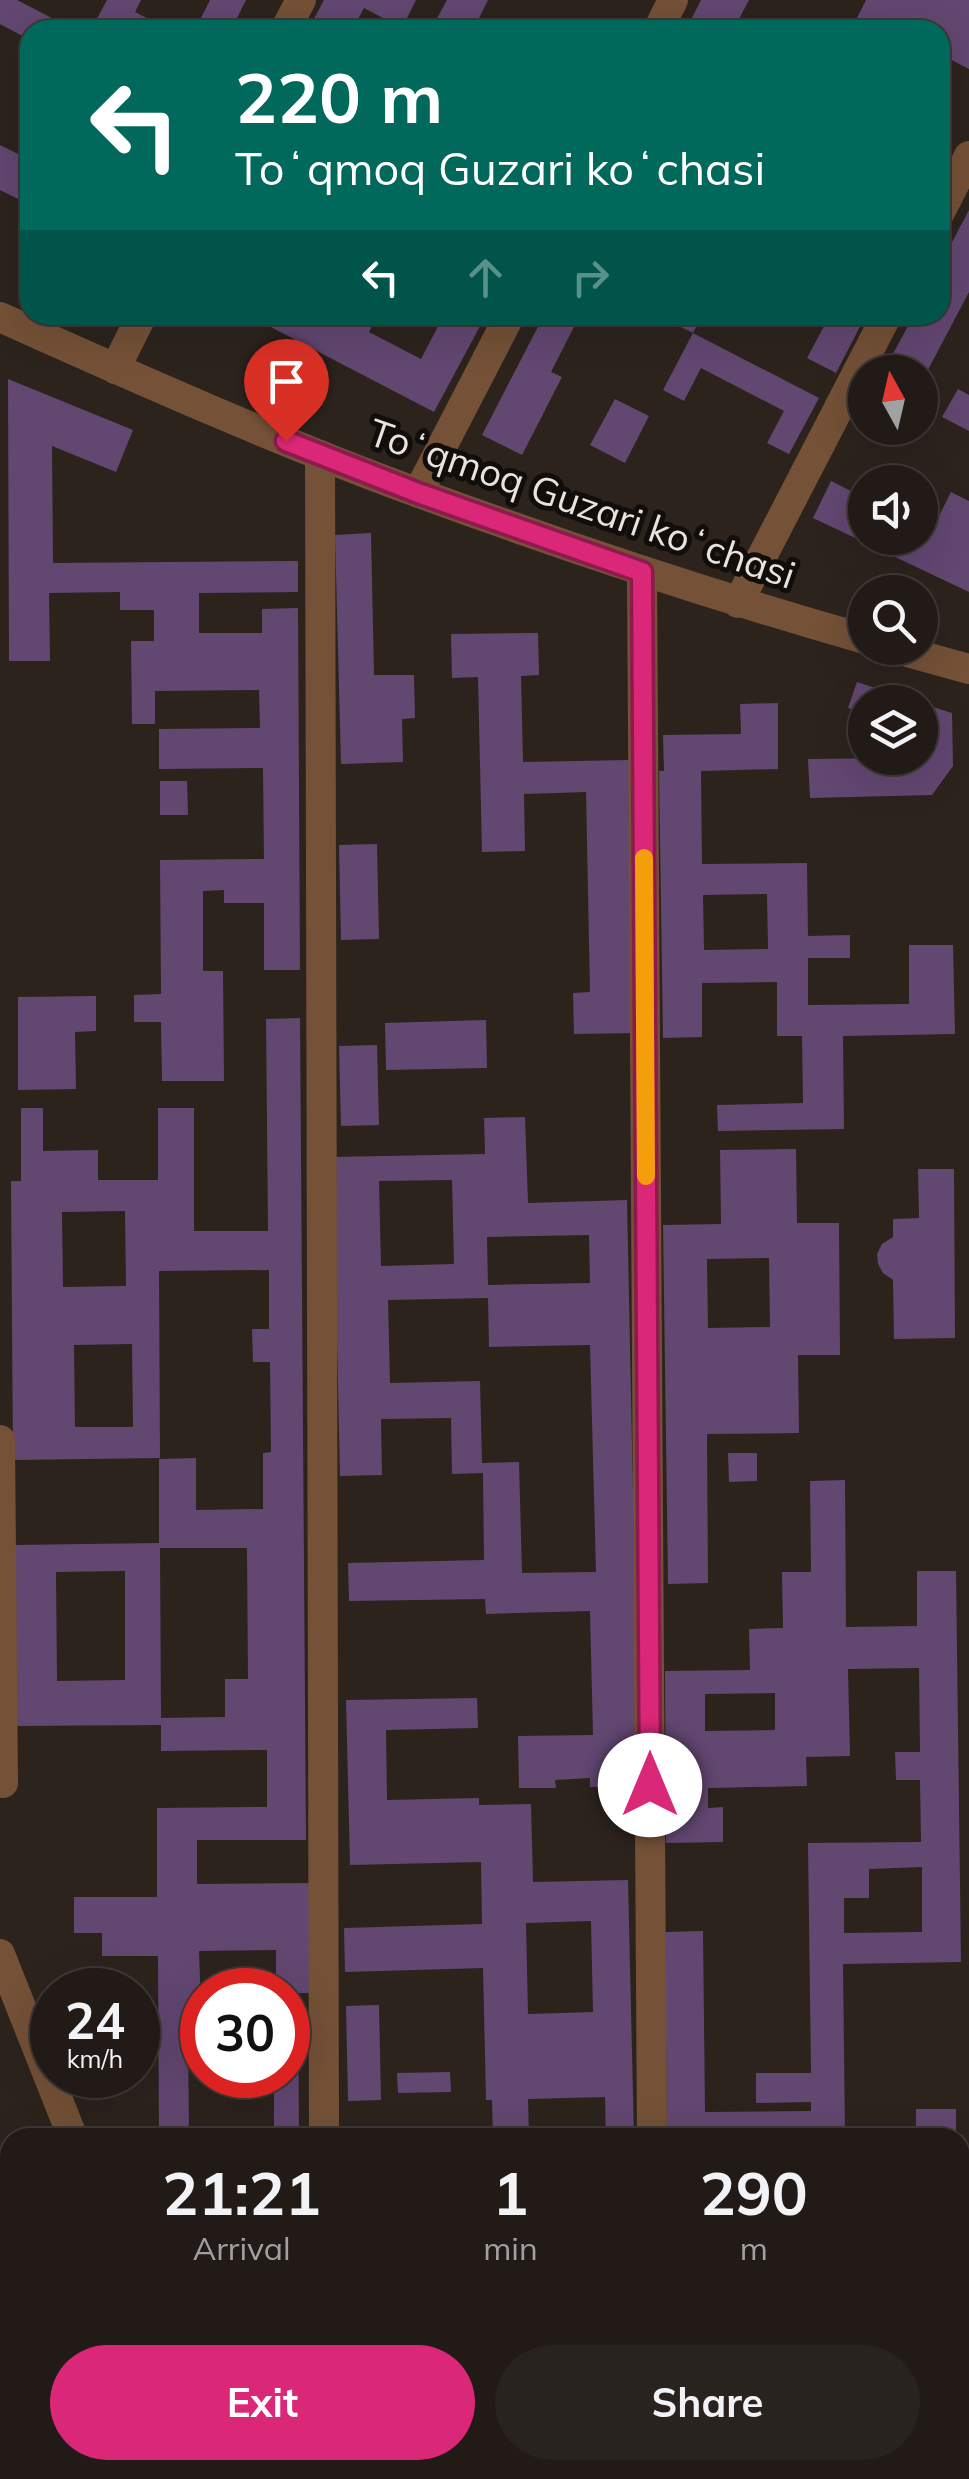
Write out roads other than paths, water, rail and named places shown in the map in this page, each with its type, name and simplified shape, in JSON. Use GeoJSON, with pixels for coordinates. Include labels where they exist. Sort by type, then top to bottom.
{"type":"FeatureCollection","features":[{"type":"Feature","properties":{"kind":"street"},"geometry":{"type":"LineString","coordinates":[[950,193],[969,156]]}},
{"type":"Feature","properties":{"kind":"street","name":"Toʻqmoq Guzari koʻchasi"},"geometry":{"type":"LineString","coordinates":[[0,317],[320,455],[418,493],[642,572],[848,635]]}},
{"type":"Feature","properties":{"kind":"street"},"geometry":{"type":"LineString","coordinates":[[114,368],[137,325]]}},
{"type":"Feature","properties":{"kind":"street"},"geometry":{"type":"LineString","coordinates":[[418,493],[505,325]]}},
{"type":"Feature","properties":{"kind":"street"},"geometry":{"type":"LineString","coordinates":[[738,603],[882,325]]}},
{"type":"Feature","properties":{"kind":"street"},"geometry":{"type":"LineString","coordinates":[[320,455],[324,2128]]}},
{"type":"Feature","properties":{"kind":"street"},"geometry":{"type":"LineString","coordinates":[[642,572],[652,2128]]}},
{"type":"Feature","properties":{"kind":"street"},"geometry":{"type":"LineString","coordinates":[[938,661],[969,670]]}},
{"type":"Feature","properties":{"kind":"street"},"geometry":{"type":"LineString","coordinates":[[0,1440],[3,1783]]}},
{"type":"Feature","properties":{"kind":"street"},"geometry":{"type":"LineString","coordinates":[[0,1954],[69,2128]]}}]}
